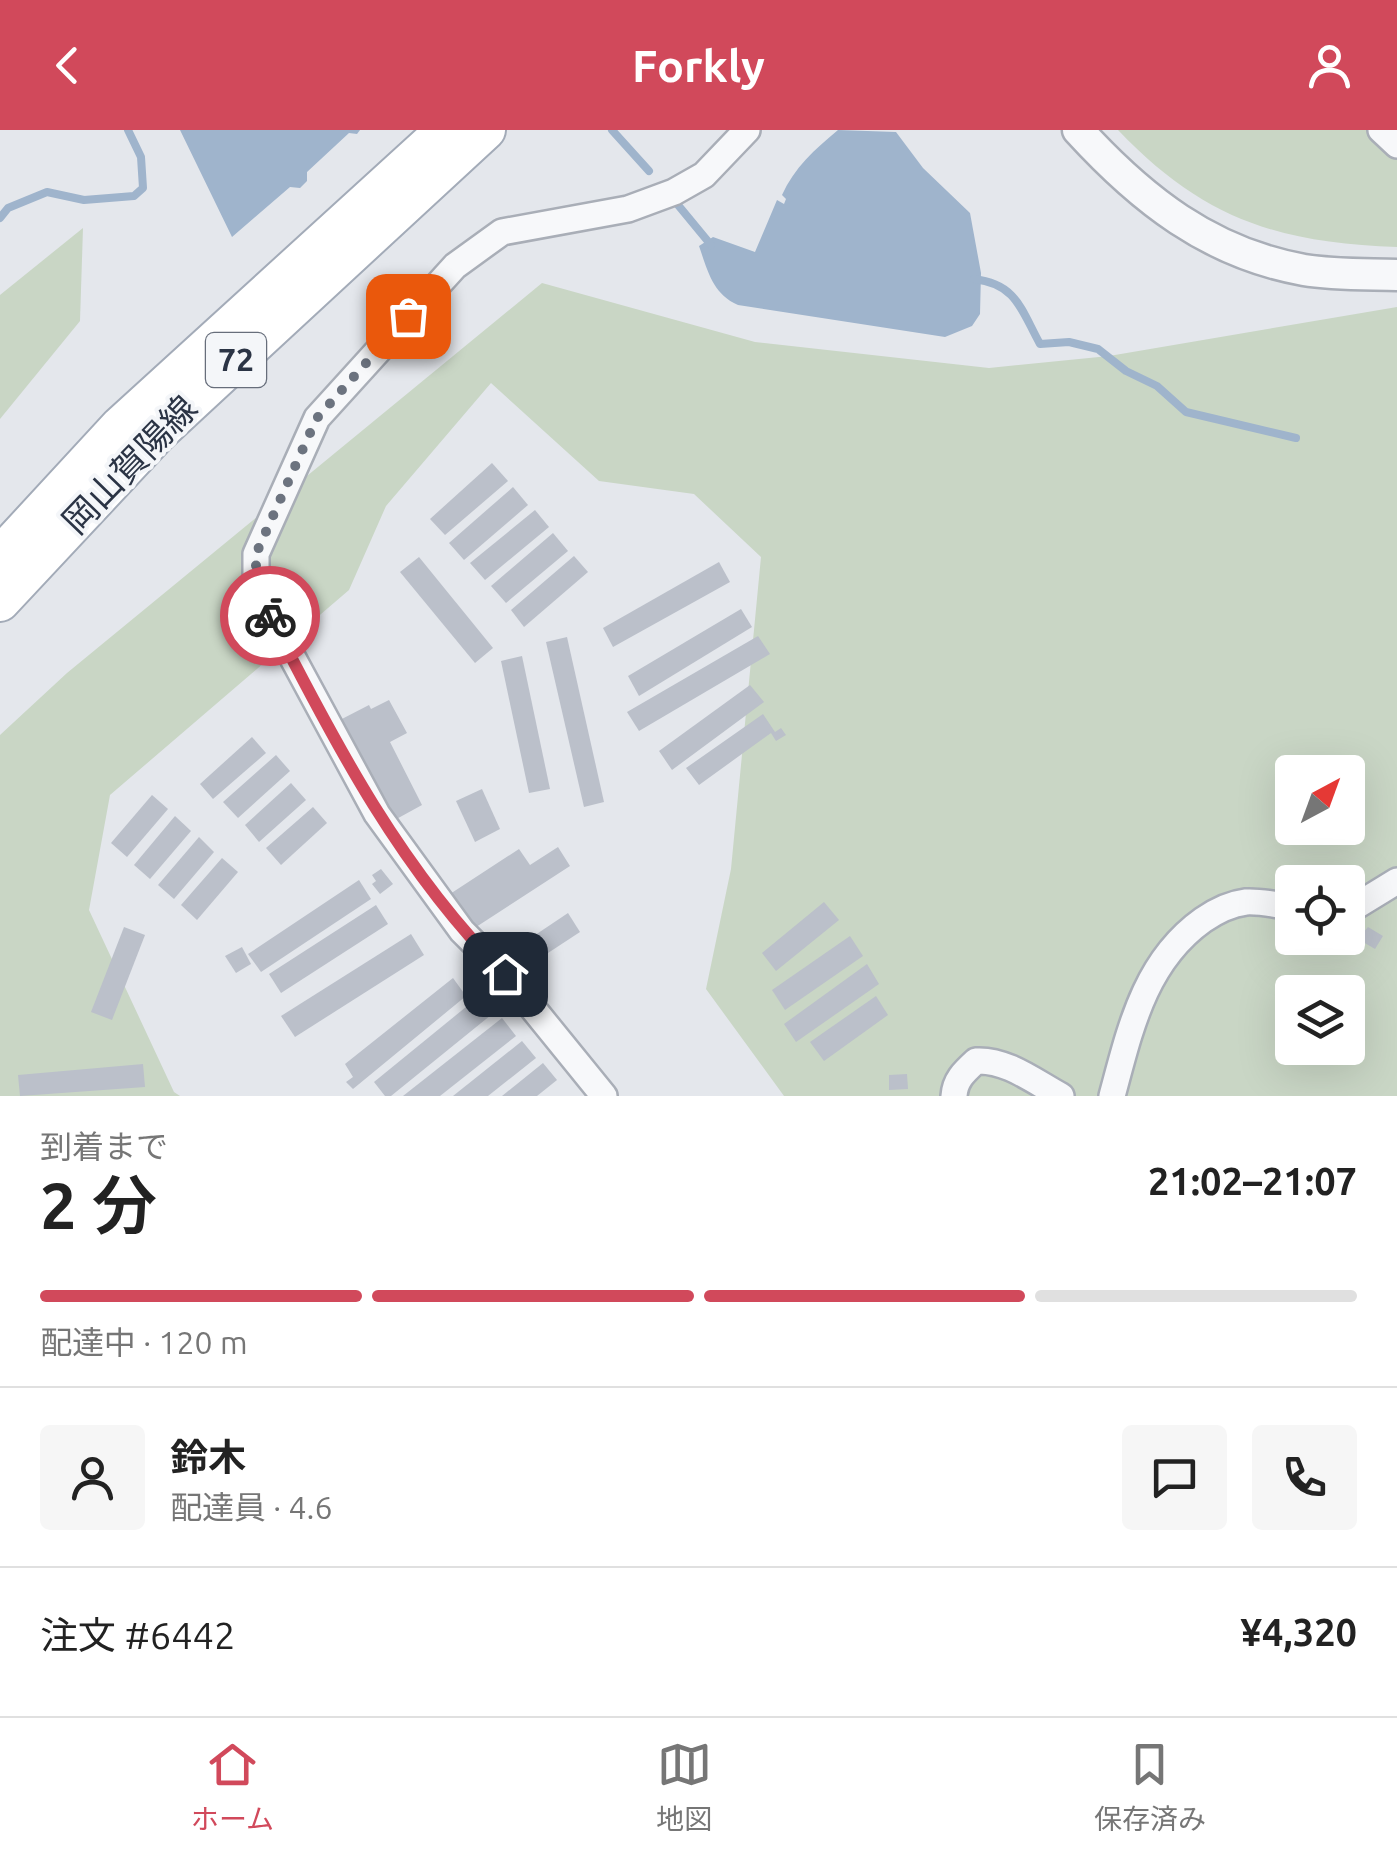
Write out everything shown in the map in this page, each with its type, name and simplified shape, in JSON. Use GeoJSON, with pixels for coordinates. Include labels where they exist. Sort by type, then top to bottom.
{"type":"FeatureCollection","features":[{"type":"Feature","properties":{"kind":"main road","name":"岡山賀陽線"},"geometry":{"type":"LineString","coordinates":[[0,556],[120,426],[445,130]]}},
{"type":"Feature","properties":{"kind":"main road","name":"岡山賀陽線"},"geometry":{"type":"LineString","coordinates":[[0,602],[158,433],[486,130]]}},
{"type":"Feature","properties":{"kind":"street"},"geometry":{"type":"LineString","coordinates":[[604,1096],[505,974],[462,932],[377,814],[256,590],[256,554],[317,418],[455,266],[502,232],[628,209],[674,192],[704,174],[747,130]]}},
{"type":"Feature","properties":{"kind":"street"},"geometry":{"type":"LineString","coordinates":[[1078,130],[1110,164],[1183,225],[1239,252],[1304,270],[1397,275]]}},
{"type":"Feature","properties":{"kind":"street"},"geometry":{"type":"LineString","coordinates":[[1380,130],[1397,145]]}},
{"type":"Feature","properties":{"kind":"street"},"geometry":{"type":"LineString","coordinates":[[1365,901],[1397,882]]}},
{"type":"Feature","properties":{"kind":"street"},"geometry":{"type":"LineString","coordinates":[[1112,1096],[1137,1007],[1162,958],[1190,929],[1219,909],[1246,902],[1275,905]]}},
{"type":"Feature","properties":{"kind":"street"},"geometry":{"type":"LineString","coordinates":[[954,1096],[955,1084],[966,1070],[976,1061],[987,1060],[1015,1070],[1060,1096]]}},
{"type":"Feature","properties":{"kind":"green space"},"geometry":{"type":"Polygon","coordinates":[[[1118,130],[1369,130],[1383,150],[1397,157],[1397,247],[1315,239],[1244,220],[1180,185],[1118,130]]]}},
{"type":"Feature","properties":{"kind":"green space"},"geometry":{"type":"Polygon","coordinates":[[[83,228],[80,321],[0,419],[0,295],[83,228]]]}},
{"type":"Feature","properties":{"kind":"green space"},"geometry":{"type":"Polygon","coordinates":[[[542,283],[755,342],[989,368],[1109,356],[1397,307],[1397,1096],[784,1096],[706,989],[731,869],[761,557],[694,494],[599,481],[491,383],[386,506],[349,590],[110,795],[89,910],[174,1092],[180,1096],[0,1096],[0,735],[67,673],[542,283]]]}},
{"type":"Feature","properties":{"kind":"water"},"geometry":{"type":"Polygon","coordinates":[[[180,130],[360,130],[357,134],[349,133],[307,172],[307,181],[300,188],[290,187],[232,237],[180,130]]]}},
{"type":"Feature","properties":{"kind":"water"},"geometry":{"type":"Polygon","coordinates":[[[838,130],[896,132],[923,168],[970,213],[981,273],[980,314],[972,326],[945,337],[738,305],[717,288],[699,246],[713,237],[755,252],[777,200],[784,204],[786,199],[782,195],[793,176],[838,130]]]}},
{"type":"Feature","properties":{"kind":"building"},"geometry":{"type":"Polygon","coordinates":[[[492,463],[508,481],[445,535],[430,519],[492,463]]]}},
{"type":"Feature","properties":{"kind":"building"},"geometry":{"type":"Polygon","coordinates":[[[513,487],[528,505],[464,560],[449,543],[513,487]]]}},
{"type":"Feature","properties":{"kind":"building"},"geometry":{"type":"Polygon","coordinates":[[[535,510],[549,527],[485,580],[470,563],[535,510]]]}},
{"type":"Feature","properties":{"kind":"building"},"geometry":{"type":"Polygon","coordinates":[[[553,533],[568,551],[506,603],[491,586],[553,533]]]}},
{"type":"Feature","properties":{"kind":"building"},"geometry":{"type":"Polygon","coordinates":[[[574,556],[588,572],[524,627],[511,610],[574,556]]]}},
{"type":"Feature","properties":{"kind":"building"},"geometry":{"type":"Polygon","coordinates":[[[419,557],[493,648],[475,663],[400,572],[419,557]]]}},
{"type":"Feature","properties":{"kind":"building"},"geometry":{"type":"Polygon","coordinates":[[[719,562],[730,582],[613,647],[603,628],[719,562]]]}},
{"type":"Feature","properties":{"kind":"building"},"geometry":{"type":"Polygon","coordinates":[[[741,609],[752,627],[639,696],[628,676],[741,609]]]}},
{"type":"Feature","properties":{"kind":"building"},"geometry":{"type":"Polygon","coordinates":[[[758,636],[770,654],[639,731],[627,712],[758,636]]]}},
{"type":"Feature","properties":{"kind":"building"},"geometry":{"type":"Polygon","coordinates":[[[567,637],[604,802],[584,807],[546,642],[567,637]]]}},
{"type":"Feature","properties":{"kind":"building"},"geometry":{"type":"Polygon","coordinates":[[[522,656],[550,789],[529,793],[501,661],[522,656]]]}},
{"type":"Feature","properties":{"kind":"building"},"geometry":{"type":"Polygon","coordinates":[[[750,685],[764,702],[672,770],[659,751],[750,685]]]}},
{"type":"Feature","properties":{"kind":"building"},"geometry":{"type":"Polygon","coordinates":[[[389,700],[407,733],[390,742],[422,805],[391,822],[338,721],[389,700]]]}},
{"type":"Feature","properties":{"kind":"building"},"geometry":{"type":"Polygon","coordinates":[[[763,714],[775,732],[781,728],[786,735],[776,741],[771,733],[699,785],[686,768],[763,714]]]}},
{"type":"Feature","properties":{"kind":"building"},"geometry":{"type":"Polygon","coordinates":[[[252,737],[266,753],[213,799],[200,784],[252,737]]]}},
{"type":"Feature","properties":{"kind":"building"},"geometry":{"type":"Polygon","coordinates":[[[276,755],[290,771],[238,818],[223,802],[276,755]]]}},
{"type":"Feature","properties":{"kind":"building"},"geometry":{"type":"Polygon","coordinates":[[[291,783],[306,800],[259,842],[245,825],[291,783]]]}},
{"type":"Feature","properties":{"kind":"building"},"geometry":{"type":"Polygon","coordinates":[[[482,789],[500,829],[475,842],[456,801],[482,789]]]}},
{"type":"Feature","properties":{"kind":"building"},"geometry":{"type":"Polygon","coordinates":[[[152,795],[168,809],[127,857],[111,843],[152,795]]]}},
{"type":"Feature","properties":{"kind":"building"},"geometry":{"type":"Polygon","coordinates":[[[313,807],[327,823],[281,865],[266,848],[313,807]]]}},
{"type":"Feature","properties":{"kind":"building"},"geometry":{"type":"Polygon","coordinates":[[[175,816],[191,831],[150,879],[134,865],[175,816]]]}},
{"type":"Feature","properties":{"kind":"building"},"geometry":{"type":"Polygon","coordinates":[[[199,837],[214,852],[174,899],[158,885],[199,837]]]}},
{"type":"Feature","properties":{"kind":"building"},"geometry":{"type":"Polygon","coordinates":[[[558,847],[570,866],[473,929],[450,894],[519,849],[530,865],[558,847]]]}},
{"type":"Feature","properties":{"kind":"building"},"geometry":{"type":"Polygon","coordinates":[[[222,858],[238,872],[197,920],[181,905],[222,858]]]}},
{"type":"Feature","properties":{"kind":"building"},"geometry":{"type":"Polygon","coordinates":[[[381,869],[393,884],[380,894],[372,884],[376,881],[372,875],[381,869]]]}},
{"type":"Feature","properties":{"kind":"building"},"geometry":{"type":"Polygon","coordinates":[[[359,880],[371,899],[261,972],[248,954],[359,880]]]}},
{"type":"Feature","properties":{"kind":"building"},"geometry":{"type":"Polygon","coordinates":[[[824,902],[839,920],[776,971],[762,953],[824,902]]]}},
{"type":"Feature","properties":{"kind":"building"},"geometry":{"type":"Polygon","coordinates":[[[376,905],[388,924],[281,993],[269,974],[376,905]]]}},
{"type":"Feature","properties":{"kind":"building"},"geometry":{"type":"Polygon","coordinates":[[[568,913],[580,932],[516,974],[504,956],[568,913]]]}},
{"type":"Feature","properties":{"kind":"building"},"geometry":{"type":"Polygon","coordinates":[[[124,927],[145,935],[112,1020],[91,1012],[124,927]]]}},
{"type":"Feature","properties":{"kind":"building"},"geometry":{"type":"Polygon","coordinates":[[[1368,927],[1383,936],[1375,949],[1365,943],[1368,927]]]}},
{"type":"Feature","properties":{"kind":"building"},"geometry":{"type":"Polygon","coordinates":[[[411,934],[424,955],[295,1037],[281,1016],[411,934]]]}},
{"type":"Feature","properties":{"kind":"building"},"geometry":{"type":"Polygon","coordinates":[[[850,936],[863,956],[785,1010],[772,990],[850,936]]]}},
{"type":"Feature","properties":{"kind":"building"},"geometry":{"type":"Polygon","coordinates":[[[242,947],[251,964],[236,973],[225,956],[242,947]]]}},
{"type":"Feature","properties":{"kind":"building"},"geometry":{"type":"Polygon","coordinates":[[[867,964],[879,984],[796,1042],[784,1024],[867,964]]]}},
{"type":"Feature","properties":{"kind":"building"},"geometry":{"type":"Polygon","coordinates":[[[453,978],[466,996],[353,1089],[346,1082],[353,1077],[345,1064],[453,978]]]}},
{"type":"Feature","properties":{"kind":"building"},"geometry":{"type":"Polygon","coordinates":[[[876,996],[888,1015],[824,1061],[810,1042],[876,996]]]}},
{"type":"Feature","properties":{"kind":"building"},"geometry":{"type":"Polygon","coordinates":[[[477,998],[491,1015],[391,1096],[385,1096],[374,1082],[477,998]]]}},
{"type":"Feature","properties":{"kind":"building"},"geometry":{"type":"Polygon","coordinates":[[[502,1018],[516,1036],[440,1096],[403,1096],[502,1018]]]}},
{"type":"Feature","properties":{"kind":"building"},"geometry":{"type":"Polygon","coordinates":[[[522,1041],[536,1058],[488,1096],[453,1096],[522,1041]]]}},
{"type":"Feature","properties":{"kind":"building"},"geometry":{"type":"Polygon","coordinates":[[[543,1063],[557,1080],[537,1096],[502,1096],[543,1063]]]}},
{"type":"Feature","properties":{"kind":"building"},"geometry":{"type":"Polygon","coordinates":[[[143,1064],[145,1087],[20,1096],[18,1075],[143,1064]]]}},
{"type":"Feature","properties":{"kind":"building"},"geometry":{"type":"Polygon","coordinates":[[[907,1074],[908,1089],[889,1090],[889,1075],[907,1074]]]}},
{"type":"Feature","properties":{"kind":"waterway"},"geometry":{"type":"LineString","coordinates":[[0,218],[8,208],[47,192],[84,200],[134,196],[143,188],[141,157],[128,130]]}},
{"type":"Feature","properties":{"kind":"waterway"},"geometry":{"type":"LineString","coordinates":[[612,130],[649,171]]}},
{"type":"Feature","properties":{"kind":"waterway"},"geometry":{"type":"LineString","coordinates":[[678,205],[711,245]]}},
{"type":"Feature","properties":{"kind":"waterway"},"geometry":{"type":"LineString","coordinates":[[974,279],[1000,286],[1009,293],[1040,344],[1069,342],[1098,349],[1126,371],[1157,386],[1186,412],[1296,438]]}},
{"type":"Feature","properties":{"kind":"way so far"},"geometry":{"type":"LineString","coordinates":[[270,616],[256,590],[256,554],[305,444],[317,418],[408,316]]}},
{"type":"Feature","properties":{"kind":"route"},"geometry":{"type":"LineString","coordinates":[[270,616],[377,814],[462,932],[505,974]]}}]}
